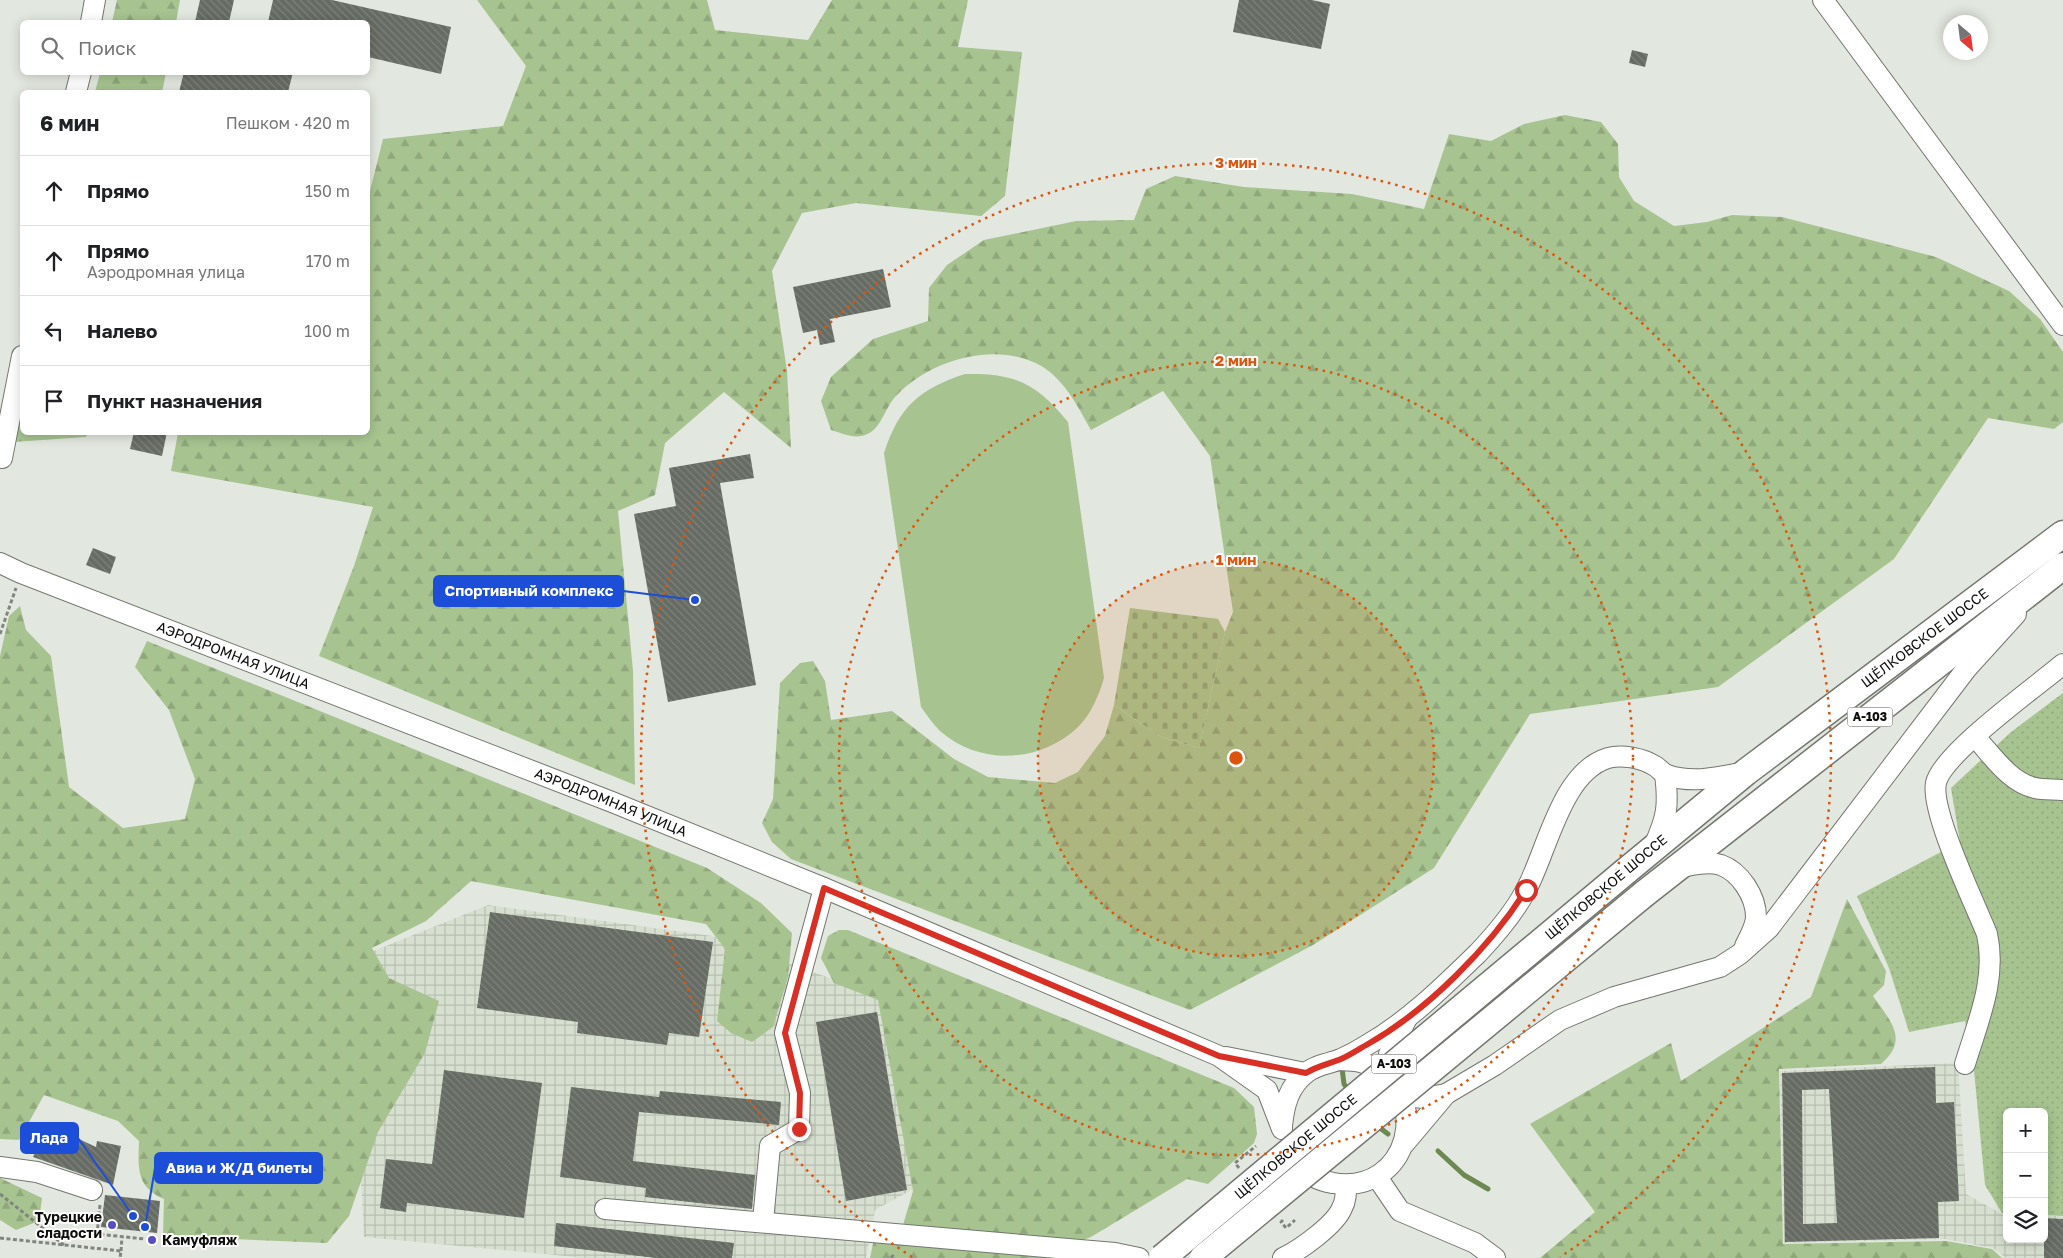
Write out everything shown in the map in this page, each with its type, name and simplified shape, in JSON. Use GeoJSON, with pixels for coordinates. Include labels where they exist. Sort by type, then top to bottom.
{"type":"FeatureCollection","features":[{"type":"Feature","properties":{"kind":"main road","name":"ЩЁЛКОВСКОЕ ШОССЕ"},"geometry":{"type":"LineString","coordinates":[[1162,1258],[1654,846],[1746,772],[2063,534]]}},
{"type":"Feature","properties":{"kind":"main road","name":"ЩЁЛКОВСКОЕ ШОССЕ"},"geometry":{"type":"LineString","coordinates":[[1203,1258],[1644,894],[2063,566]]}},
{"type":"Feature","properties":{"kind":"street"},"geometry":{"type":"LineString","coordinates":[[91,20],[96,0]]}},
{"type":"Feature","properties":{"kind":"street"},"geometry":{"type":"LineString","coordinates":[[1824,0],[2063,325]]}},
{"type":"Feature","properties":{"kind":"street"},"geometry":{"type":"LineString","coordinates":[[76,90],[80,75]]}},
{"type":"Feature","properties":{"kind":"street"},"geometry":{"type":"LineString","coordinates":[[2,458],[20,366]]}},
{"type":"Feature","properties":{"kind":"street"},"geometry":{"type":"LineString","coordinates":[[1219,1056],[1267,1090],[1288,1151],[1302,1170],[1323,1182],[1346,1186],[1377,1177],[1391,1165],[1404,1144],[1446,1094],[1495,1065],[1560,1020],[1614,997],[1720,967],[1740,954],[1769,928],[1967,668],[2063,566]]}},
{"type":"Feature","properties":{"kind":"street","name":"АЭРОДРОМНАЯ УЛИЦА"},"geometry":{"type":"LineString","coordinates":[[8,570],[612,802],[824,888],[1219,1056]]}},
{"type":"Feature","properties":{"kind":"street"},"geometry":{"type":"LineString","coordinates":[[1966,1064],[1989,984],[1990,950],[1987,934],[1941,821],[1936,799],[1936,783],[1944,767],[1975,737],[2063,664]]}},
{"type":"Feature","properties":{"kind":"street"},"geometry":{"type":"LineString","coordinates":[[1975,737],[2010,775],[2021,783],[2035,788],[2063,790]]}},
{"type":"Feature","properties":{"kind":"street"},"geometry":{"type":"LineString","coordinates":[[1282,1129],[1284,1105],[1292,1088],[1306,1073],[1318,1065],[1340,1060],[1370,1044],[1448,983],[1487,943],[1508,918],[1526,890],[1572,787],[1589,769],[1608,758],[1632,757],[1656,766],[1665,774],[1692,780],[1746,772]]}},
{"type":"Feature","properties":{"kind":"street"},"geometry":{"type":"LineString","coordinates":[[1654,846],[1664,823],[1669,801],[1665,774]]}},
{"type":"Feature","properties":{"kind":"street"},"geometry":{"type":"LineString","coordinates":[[1677,868],[1698,864],[1720,865],[1738,874],[1751,894],[1756,917],[1750,936],[1740,954]]}},
{"type":"Feature","properties":{"kind":"street"},"geometry":{"type":"LineString","coordinates":[[763,1221],[770,1146],[799,1129],[800,1093],[785,1033],[824,888]]}},
{"type":"Feature","properties":{"kind":"street"},"geometry":{"type":"LineString","coordinates":[[1386,1075],[1389,1054],[1408,1016]]}},
{"type":"Feature","properties":{"kind":"street"},"geometry":{"type":"LineString","coordinates":[[1219,1056],[1306,1073]]}},
{"type":"Feature","properties":{"kind":"street"},"geometry":{"type":"LineString","coordinates":[[1340,1060],[1365,1063],[1386,1075],[1402,1095],[1407,1119],[1404,1144]]}},
{"type":"Feature","properties":{"kind":"street"},"geometry":{"type":"LineString","coordinates":[[1402,1095],[1422,1098],[1446,1094]]}},
{"type":"Feature","properties":{"kind":"street"},"geometry":{"type":"LineString","coordinates":[[0,1167],[36,1172],[92,1190]]}},
{"type":"Feature","properties":{"kind":"street"},"geometry":{"type":"LineString","coordinates":[[1377,1177],[1400,1211],[1475,1243],[1495,1258]]}},
{"type":"Feature","properties":{"kind":"street"},"geometry":{"type":"LineString","coordinates":[[1283,1258],[1298,1251],[1314,1239],[1342,1211],[1346,1198],[1346,1186]]}},
{"type":"Feature","properties":{"kind":"street"},"geometry":{"type":"LineString","coordinates":[[605,1209],[763,1221],[1115,1253],[1139,1258]]}},
{"type":"Feature","properties":{"kind":"path"},"geometry":{"type":"LineString","coordinates":[[0,634],[8,570]]}},
{"type":"Feature","properties":{"kind":"path"},"geometry":{"type":"LineString","coordinates":[[1235,1163],[1256,1146]]}},
{"type":"Feature","properties":{"kind":"path"},"geometry":{"type":"LineString","coordinates":[[92,1190],[101,1194],[101,1210],[97,1234],[145,1239]]}},
{"type":"Feature","properties":{"kind":"path"},"geometry":{"type":"LineString","coordinates":[[0,1194],[66,1247]]}},
{"type":"Feature","properties":{"kind":"path"},"geometry":{"type":"LineString","coordinates":[[1281,1222],[1286,1228],[1295,1220]]}},
{"type":"Feature","properties":{"kind":"path"},"geometry":{"type":"LineString","coordinates":[[120,1258],[122,1237]]}},
{"type":"Feature","properties":{"kind":"path"},"geometry":{"type":"LineString","coordinates":[[0,1238],[121,1252]]}},
{"type":"Feature","properties":{"kind":"path"},"geometry":{"type":"LineString","coordinates":[[891,1258],[895,1253]]}},
{"type":"Feature","properties":{"kind":"shaded area"},"geometry":{"type":"Polygon","coordinates":[[[488,905],[712,936],[880,996],[915,1188],[875,1210],[866,1258],[586,1258],[364,1237],[359,1143],[366,954],[488,905]]]}},
{"type":"Feature","properties":{"kind":"shaded area"},"geometry":{"type":"Polygon","coordinates":[[[1958,1063],[1966,1194],[2003,1214],[2003,1243],[2048,1243],[2048,1216],[2063,1216],[2063,1258],[2006,1258],[1993,1248],[1945,1239],[1784,1243],[1780,1071],[1958,1063]]]}},
{"type":"Feature","properties":{"kind":"green space"},"geometry":{"type":"Polygon","coordinates":[[[117,0],[180,0],[176,20],[112,20],[117,0]]]}},
{"type":"Feature","properties":{"kind":"green space"},"geometry":{"type":"Polygon","coordinates":[[[477,0],[707,0],[715,30],[808,40],[832,0],[968,0],[958,47],[1022,52],[1005,196],[981,216],[856,203],[802,213],[772,271],[787,371],[791,448],[724,392],[665,443],[655,495],[618,511],[633,671],[635,785],[319,656],[354,566],[373,507],[171,471],[178,435],[370,435],[370,191],[383,139],[503,126],[526,66],[477,0]]]}},
{"type":"Feature","properties":{"kind":"green space"},"geometry":{"type":"Polygon","coordinates":[[[99,75],[166,75],[162,90],[96,90],[99,75]]]}},
{"type":"Feature","properties":{"kind":"green space"},"geometry":{"type":"Polygon","coordinates":[[[1565,115],[1601,122],[1618,144],[1619,177],[1634,201],[1674,226],[1707,222],[1732,215],[1782,217],[1936,257],[2009,291],[2040,319],[2063,352],[2063,422],[2054,429],[1988,418],[1894,559],[1718,687],[1530,714],[1434,868],[1313,945],[1190,1010],[791,859],[772,842],[762,823],[773,799],[780,683],[800,663],[813,661],[825,681],[831,720],[892,711],[954,759],[988,777],[1055,783],[1078,772],[1105,736],[1114,705],[1161,737],[1199,748],[1225,632],[1233,612],[1210,456],[1163,391],[1091,430],[1065,387],[1043,367],[1025,359],[1006,355],[966,357],[947,363],[911,382],[893,399],[875,429],[866,435],[851,436],[831,430],[821,401],[831,377],[873,339],[928,321],[929,288],[947,265],[984,240],[1076,221],[1134,220],[1146,189],[1175,176],[1244,187],[1352,194],[1424,209],[1449,134],[1491,141],[1524,124],[1565,115]]]}},
{"type":"Feature","properties":{"kind":"green space"},"geometry":{"type":"Polygon","coordinates":[[[965,374],[1011,378],[1023,383],[1035,389],[1068,422],[1104,678],[1094,704],[1077,728],[1062,740],[1028,754],[991,755],[973,750],[956,742],[940,731],[921,707],[884,453],[897,423],[913,402],[935,386],[965,374]]]}},
{"type":"Feature","properties":{"kind":"green space"},"geometry":{"type":"Polygon","coordinates":[[[20,411],[20,435],[87,435],[86,437],[13,442],[20,411]]]}},
{"type":"Feature","properties":{"kind":"green space"},"geometry":{"type":"Polygon","coordinates":[[[20,606],[26,630],[51,656],[69,787],[123,828],[185,819],[195,779],[169,710],[135,667],[147,641],[707,868],[761,903],[792,933],[788,977],[773,1027],[752,1042],[731,1033],[717,1021],[725,949],[706,924],[471,881],[426,921],[372,948],[389,978],[439,1001],[425,1053],[378,1132],[349,1216],[327,1243],[163,1236],[164,1199],[148,1189],[139,1168],[139,1141],[118,1121],[44,1095],[19,1140],[0,1139],[0,656],[9,616],[20,606]]]}},
{"type":"Feature","properties":{"kind":"green space"},"geometry":{"type":"Polygon","coordinates":[[[1130,608],[1218,619],[1225,632],[1199,748],[1161,737],[1114,705],[1130,608]]]}},
{"type":"Feature","properties":{"kind":"green space"},"geometry":{"type":"Polygon","coordinates":[[[2063,693],[2063,1216],[2048,1215],[2048,1108],[2003,1108],[2002,1213],[1985,1185],[1973,1060],[1965,1021],[1909,1032],[1889,968],[1857,896],[1960,842],[1951,788],[2011,732],[2063,693]]]}},
{"type":"Feature","properties":{"kind":"green space"},"geometry":{"type":"Polygon","coordinates":[[[1847,899],[1886,971],[1884,985],[1873,996],[1891,1022],[1896,1038],[1890,1055],[1881,1064],[1779,1069],[1783,1244],[1946,1241],[1992,1249],[2002,1258],[1540,1258],[1595,1212],[1530,1124],[1671,1043],[1681,1081],[1811,997],[1847,899]]]}},
{"type":"Feature","properties":{"kind":"green space"},"geometry":{"type":"Polygon","coordinates":[[[839,930],[848,930],[1234,1088],[1254,1107],[1257,1134],[1254,1143],[1208,1184],[1187,1179],[1091,1237],[1050,1252],[1047,1258],[870,1258],[876,1229],[901,1232],[913,1191],[878,1000],[834,983],[821,958],[828,936],[839,930]]]}},
{"type":"Feature","properties":{"kind":"green space"},"geometry":{"type":"Polygon","coordinates":[[[0,1178],[42,1198],[39,1221],[16,1230],[0,1220],[0,1178]]]}},
{"type":"Feature","properties":{"kind":"building"},"geometry":{"type":"Polygon","coordinates":[[[200,0],[234,0],[229,20],[195,20],[200,0]]]}},
{"type":"Feature","properties":{"kind":"building"},"geometry":{"type":"Polygon","coordinates":[[[273,0],[332,0],[451,27],[441,74],[370,57],[370,20],[268,20],[273,0]]]}},
{"type":"Feature","properties":{"kind":"building"},"geometry":{"type":"Polygon","coordinates":[[[1239,0],[1312,0],[1330,4],[1321,49],[1233,32],[1239,0]]]}},
{"type":"Feature","properties":{"kind":"building"},"geometry":{"type":"Polygon","coordinates":[[[1632,50],[1648,54],[1645,67],[1629,63],[1632,50]]]}},
{"type":"Feature","properties":{"kind":"building"},"geometry":{"type":"Polygon","coordinates":[[[183,75],[292,75],[288,90],[180,90],[183,75]]]}},
{"type":"Feature","properties":{"kind":"building"},"geometry":{"type":"Polygon","coordinates":[[[883,269],[891,307],[830,319],[835,342],[820,345],[817,330],[803,333],[793,287],[883,269]]]}},
{"type":"Feature","properties":{"kind":"building"},"geometry":{"type":"Polygon","coordinates":[[[133,435],[166,435],[162,456],[130,449],[133,435]]]}},
{"type":"Feature","properties":{"kind":"building"},"geometry":{"type":"Polygon","coordinates":[[[750,454],[754,478],[720,483],[756,685],[668,702],[634,514],[676,506],[669,468],[750,454]]]}},
{"type":"Feature","properties":{"kind":"building"},"geometry":{"type":"Polygon","coordinates":[[[93,548],[116,557],[110,574],[86,565],[93,548]]]}},
{"type":"Feature","properties":{"kind":"building"},"geometry":{"type":"Polygon","coordinates":[[[490,912],[713,942],[699,1037],[669,1033],[667,1045],[577,1033],[578,1022],[477,1008],[490,912]]]}},
{"type":"Feature","properties":{"kind":"building"},"geometry":{"type":"Polygon","coordinates":[[[877,1012],[907,1190],[846,1201],[816,1022],[877,1012]]]}},
{"type":"Feature","properties":{"kind":"building"},"geometry":{"type":"Polygon","coordinates":[[[1935,1067],[1936,1103],[1954,1102],[1959,1201],[1938,1202],[1939,1238],[1785,1242],[1782,1073],[1935,1067]],[[1829,1089],[1802,1090],[1803,1224],[1837,1223],[1829,1089]]]}},
{"type":"Feature","properties":{"kind":"building"},"geometry":{"type":"Polygon","coordinates":[[[444,1070],[542,1083],[524,1218],[407,1203],[406,1212],[380,1208],[386,1159],[432,1164],[444,1070]]]}},
{"type":"Feature","properties":{"kind":"building"},"geometry":{"type":"Polygon","coordinates":[[[571,1087],[659,1097],[660,1091],[781,1102],[779,1125],[639,1112],[633,1161],[755,1175],[752,1209],[645,1197],[646,1188],[560,1177],[571,1087]]]}},
{"type":"Feature","properties":{"kind":"building"},"geometry":{"type":"Polygon","coordinates":[[[49,1125],[96,1147],[97,1141],[121,1146],[113,1185],[33,1157],[49,1125]]]}},
{"type":"Feature","properties":{"kind":"building"},"geometry":{"type":"Polygon","coordinates":[[[105,1195],[160,1201],[157,1233],[101,1227],[105,1195]]]}},
{"type":"Feature","properties":{"kind":"building"},"geometry":{"type":"Polygon","coordinates":[[[2048,1218],[2063,1219],[2063,1258],[2044,1258],[2044,1243],[2048,1243],[2048,1218]]]}},
{"type":"Feature","properties":{"kind":"building"},"geometry":{"type":"Polygon","coordinates":[[[556,1223],[734,1243],[732,1258],[656,1258],[554,1246],[556,1223]]]}},
{"type":"Feature","properties":{"kind":"waterway"},"geometry":{"type":"LineString","coordinates":[[1342,1068],[1344,1084],[1349,1091]]}},
{"type":"Feature","properties":{"kind":"waterway"},"geometry":{"type":"LineString","coordinates":[[1376,1125],[1388,1134]]}},
{"type":"Feature","properties":{"kind":"waterway"},"geometry":{"type":"LineString","coordinates":[[1438,1151],[1464,1175],[1488,1189]]}},
{"type":"Feature","properties":{"kind":"place","name":"Спортивный комплекс"},"geometry":{"type":"Point","coordinates":[695,600]}},
{"type":"Feature","properties":{"kind":"place","name":"Лада"},"geometry":{"type":"Point","coordinates":[133,1216]}},
{"type":"Feature","properties":{"kind":"place","name":"Турецкие сладости"},"geometry":{"type":"Point","coordinates":[112,1225]}},
{"type":"Feature","properties":{"kind":"place","name":"Авиа и Ж/Д билеты"},"geometry":{"type":"Point","coordinates":[145,1227]}},
{"type":"Feature","properties":{"kind":"place","name":"Камуфляж"},"geometry":{"type":"Point","coordinates":[152,1240]}},
{"type":"Feature","properties":{"kind":"route"},"geometry":{"type":"LineString","coordinates":[[799,1129],[800,1093],[785,1033],[824,888],[1185,1043],[1219,1056],[1306,1073],[1318,1065],[1340,1060],[1370,1044],[1448,983],[1487,943],[1508,918],[1526,890]]}}]}
